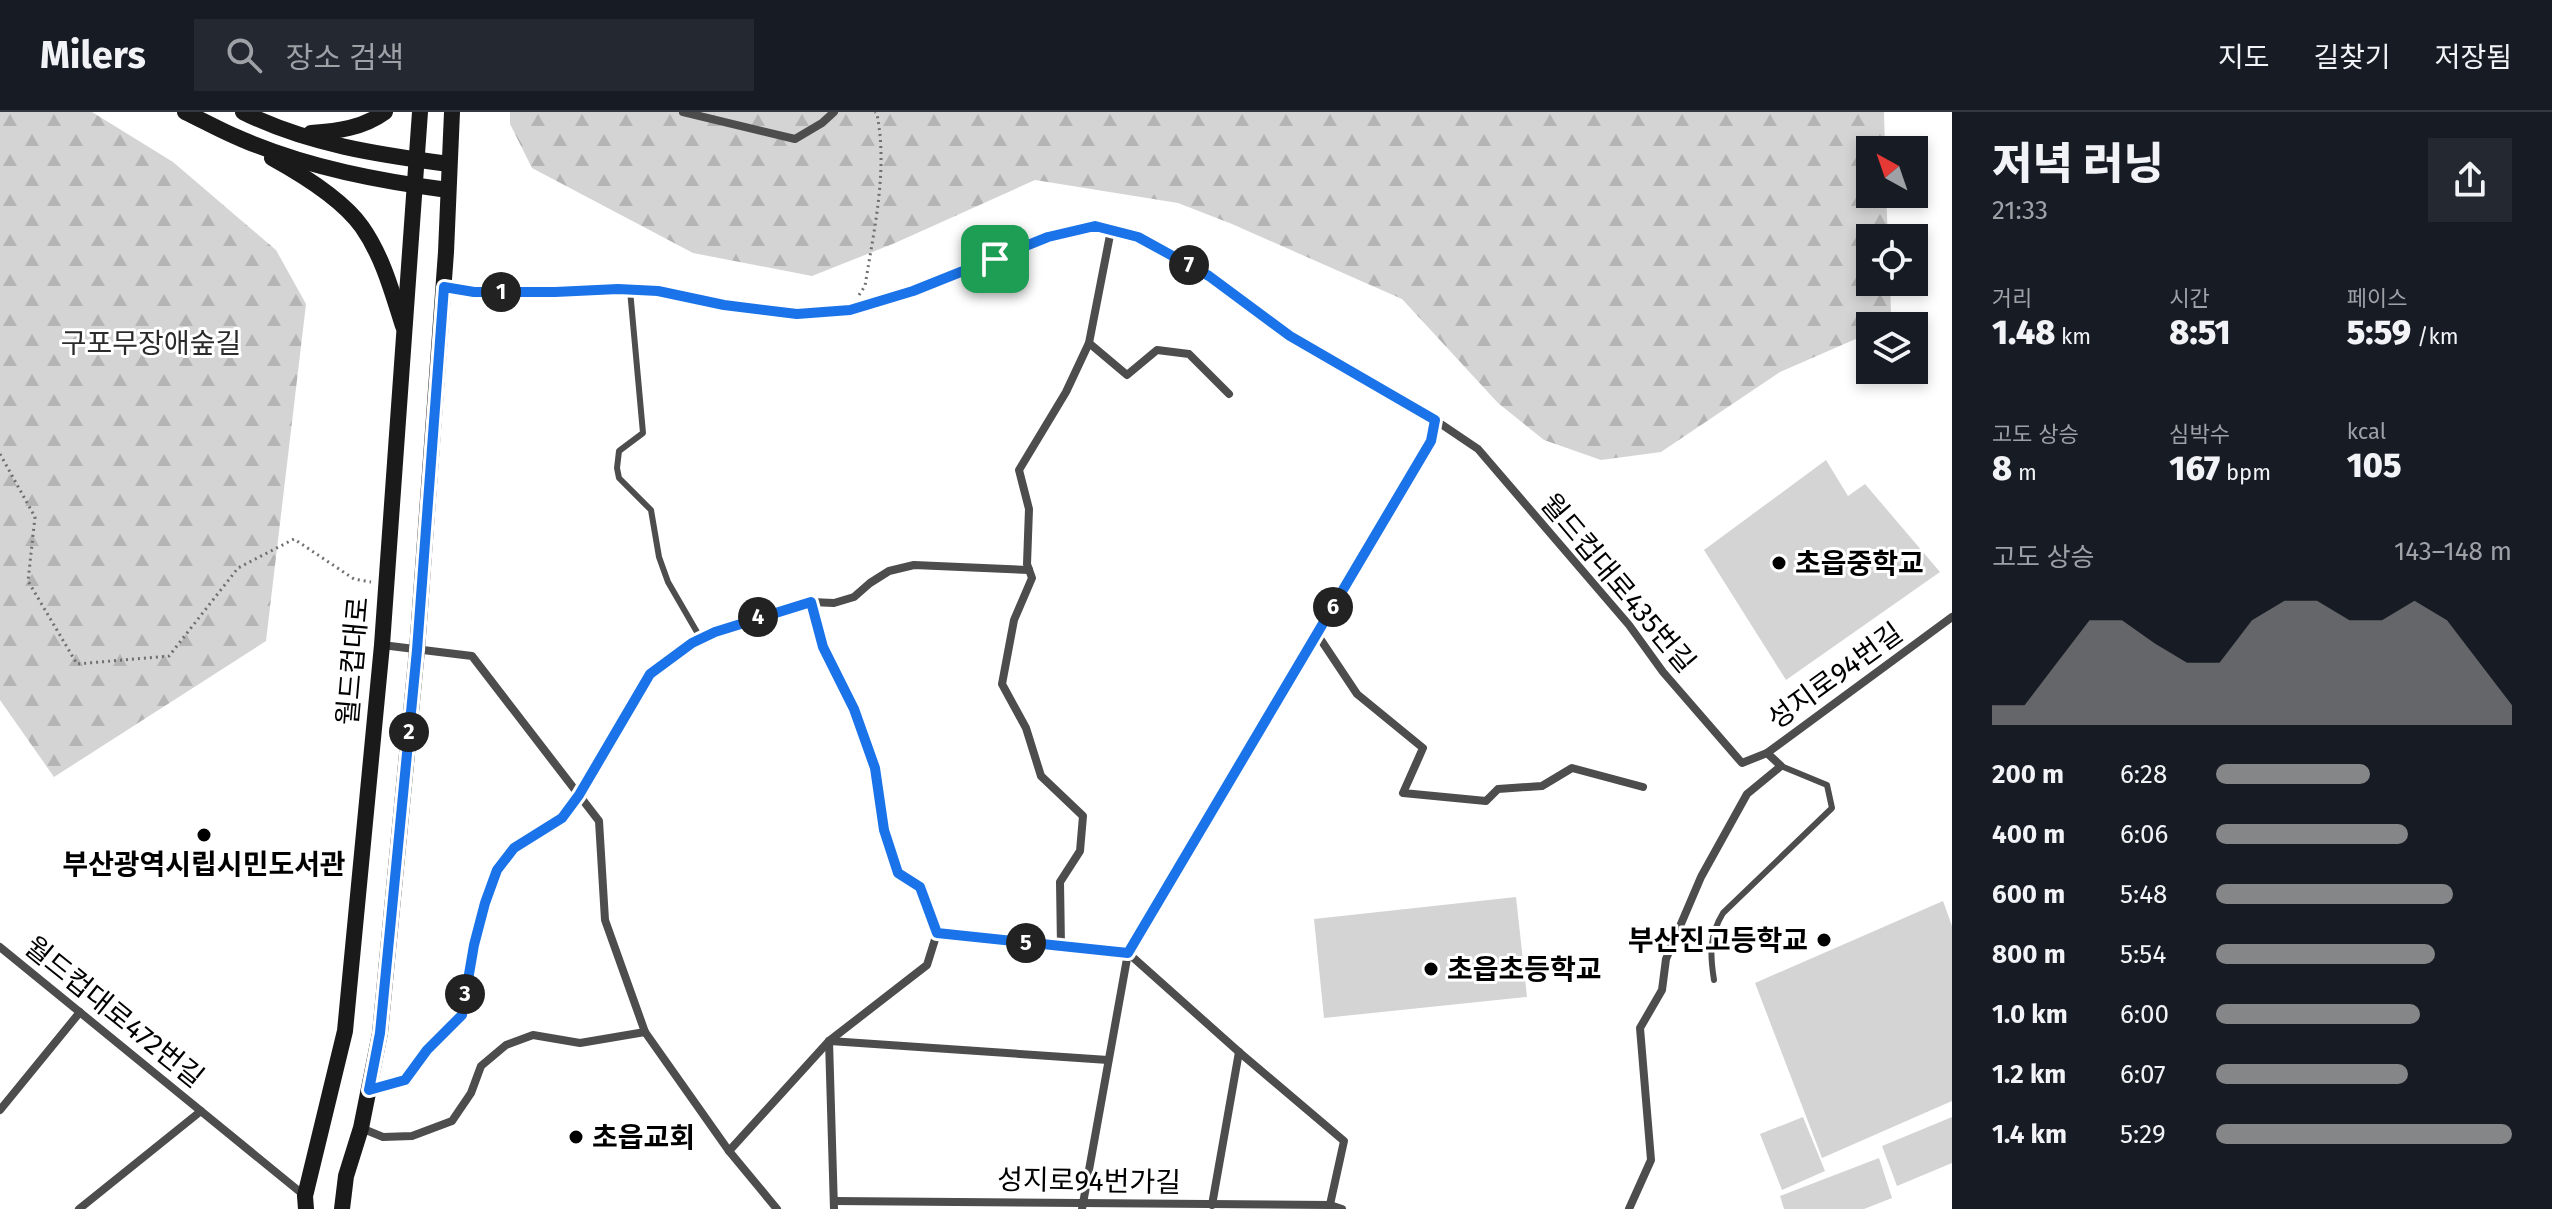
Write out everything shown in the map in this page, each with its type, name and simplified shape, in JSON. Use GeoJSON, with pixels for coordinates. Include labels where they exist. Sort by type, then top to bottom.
{"type":"FeatureCollection","features":[{"type":"Feature","properties":{"kind":"main road"},"geometry":{"type":"LineString","coordinates":[[185,112],[244,141],[290,158],[341,172],[448,190]]}},
{"type":"Feature","properties":{"kind":"main road"},"geometry":{"type":"LineString","coordinates":[[243,112],[345,147],[449,164]]}},
{"type":"Feature","properties":{"kind":"main road"},"geometry":{"type":"LineString","coordinates":[[301,134],[357,127],[385,112]]}},
{"type":"Feature","properties":{"kind":"main road","name":"월드컵대로"},"geometry":{"type":"LineString","coordinates":[[306,1202],[345,1031],[382,645],[420,112]]}},
{"type":"Feature","properties":{"kind":"main road"},"geometry":{"type":"LineString","coordinates":[[342,1209],[346,1176],[361,1128],[380,1033],[417,650],[444,287],[452,112]]}},
{"type":"Feature","properties":{"kind":"main road"},"geometry":{"type":"LineString","coordinates":[[244,141],[318,188],[360,224],[384,268],[405,334]]}},
{"type":"Feature","properties":{"kind":"street"},"geometry":{"type":"LineString","coordinates":[[683,112],[795,139],[834,112]]}},
{"type":"Feature","properties":{"kind":"street"},"geometry":{"type":"LineString","coordinates":[[444,287],[474,292],[658,291],[724,305],[797,314],[850,310],[913,291],[1048,237],[1095,226],[1138,237],[1209,276],[1290,336],[1435,420],[1431,441],[1128,953],[1082,1206]]}},
{"type":"Feature","properties":{"kind":"street"},"geometry":{"type":"LineString","coordinates":[[1061,946],[1060,882],[1080,851],[1083,816],[1041,776],[1026,728],[1002,684],[1014,620],[1032,578],[1027,564],[1029,509],[1019,470],[1066,392],[1089,343],[1111,230]]}},
{"type":"Feature","properties":{"kind":"street"},"geometry":{"type":"LineString","coordinates":[[1089,343],[1127,375],[1157,350],[1189,354],[1229,394]]}},
{"type":"Feature","properties":{"kind":"street","name":"월드컵대로435번길"},"geometry":{"type":"LineString","coordinates":[[1435,420],[1478,449],[1742,763],[1767,753]]}},
{"type":"Feature","properties":{"kind":"street"},"geometry":{"type":"LineString","coordinates":[[369,1090],[405,1080],[427,1050],[462,1015],[474,945],[497,870],[514,848],[562,818],[579,795],[650,674],[663,663],[701,639],[761,616],[811,602],[834,603],[854,597],[889,571],[914,565],[1029,570]]}},
{"type":"Feature","properties":{"kind":"street"},"geometry":{"type":"LineString","coordinates":[[729,1151],[829,1041],[927,965],[937,933],[920,887],[898,873],[884,830],[875,768],[854,709],[823,647],[811,602]]}},
{"type":"Feature","properties":{"kind":"street","name":"성지로94번길"},"geometry":{"type":"LineString","coordinates":[[1629,1209],[1651,1160],[1640,1028],[1662,990],[1666,959],[1701,877],[1747,794],[1781,766],[1767,753],[1952,617]]}},
{"type":"Feature","properties":{"kind":"street"},"geometry":{"type":"LineString","coordinates":[[1317,634],[1357,694],[1423,748],[1403,793],[1486,801],[1498,789],[1542,786],[1572,768],[1643,787]]}},
{"type":"Feature","properties":{"kind":"street"},"geometry":{"type":"LineString","coordinates":[[382,645],[472,656],[599,821],[605,920],[645,1032],[729,1151],[777,1209]]}},
{"type":"Feature","properties":{"kind":"street"},"geometry":{"type":"LineString","coordinates":[[937,933],[1128,953],[1344,1141],[1330,1207]]}},
{"type":"Feature","properties":{"kind":"street","name":"월드컵대로472번길"},"geometry":{"type":"LineString","coordinates":[[0,947],[201,1111],[306,1202]]}},
{"type":"Feature","properties":{"kind":"street"},"geometry":{"type":"LineString","coordinates":[[0,1110],[80,1012]]}},
{"type":"Feature","properties":{"kind":"street"},"geometry":{"type":"LineString","coordinates":[[361,1128],[383,1137],[412,1136],[452,1121],[471,1093],[481,1066],[506,1045],[533,1035],[580,1043],[645,1032]]}},
{"type":"Feature","properties":{"kind":"street"},"geometry":{"type":"LineString","coordinates":[[829,1041],[1108,1060]]}},
{"type":"Feature","properties":{"kind":"street"},"geometry":{"type":"LineString","coordinates":[[829,1041],[834,1205]]}},
{"type":"Feature","properties":{"kind":"street"},"geometry":{"type":"LineString","coordinates":[[1212,1205],[1239,1052]]}},
{"type":"Feature","properties":{"kind":"street","name":"월드컵대로472번길"},"geometry":{"type":"LineString","coordinates":[[79,1209],[201,1111]]}},
{"type":"Feature","properties":{"kind":"street","name":"성지로94번가길"},"geometry":{"type":"LineString","coordinates":[[834,1205],[1212,1205],[1342,1209]]}},
{"type":"Feature","properties":{"kind":"lane"},"geometry":{"type":"LineString","coordinates":[[630,290],[643,433],[619,451],[619,478],[651,510],[659,557],[668,582],[701,639]]}},
{"type":"Feature","properties":{"kind":"lane"},"geometry":{"type":"LineString","coordinates":[[1714,980],[1710,953],[1714,928],[1723,913],[1832,808],[1827,785],[1781,766]]}},
{"type":"Feature","properties":{"kind":"path"},"geometry":{"type":"LineString","coordinates":[[850,310],[865,286],[881,189],[882,142],[875,112]]}},
{"type":"Feature","properties":{"kind":"path"},"geometry":{"type":"LineString","coordinates":[[0,454],[35,517],[28,581],[77,664],[169,656],[238,568],[294,539],[354,579],[386,584]]}},
{"type":"Feature","properties":{"kind":"green space","name":"구포무장애숲길"},"geometry":{"type":"Polygon","coordinates":[[[0,112],[92,112],[173,162],[276,250],[306,304],[266,641],[54,777],[0,700],[0,112]]]}},
{"type":"Feature","properties":{"kind":"green space"},"geometry":{"type":"Polygon","coordinates":[[[510,112],[1884,112],[1885,136],[1856,136],[1856,208],[1887,208],[1887,224],[1856,224],[1856,296],[1890,296],[1891,312],[1856,312],[1856,339],[1780,372],[1661,452],[1601,460],[1544,440],[1498,403],[1402,299],[1178,203],[1035,180],[895,243],[812,276],[693,253],[532,168],[510,124],[510,112]]]}},
{"type":"Feature","properties":{"kind":"green space"},"geometry":{"type":"Polygon","coordinates":[[[1826,460],[1848,496],[1865,484],[1940,572],[1786,680],[1704,550],[1826,460]]]}},
{"type":"Feature","properties":{"kind":"green space"},"geometry":{"type":"Polygon","coordinates":[[[1516,897],[1527,997],[1324,1018],[1314,919],[1516,897]]]}},
{"type":"Feature","properties":{"kind":"green space"},"geometry":{"type":"Polygon","coordinates":[[[1943,901],[1952,926],[1952,1101],[1822,1158],[1755,983],[1943,901]]]}},
{"type":"Feature","properties":{"kind":"green space"},"geometry":{"type":"Polygon","coordinates":[[[1803,1117],[1825,1171],[1782,1190],[1760,1134],[1803,1117]]]}},
{"type":"Feature","properties":{"kind":"green space"},"geometry":{"type":"Polygon","coordinates":[[[1952,1117],[1952,1163],[1897,1186],[1882,1146],[1952,1117]]]}},
{"type":"Feature","properties":{"kind":"green space"},"geometry":{"type":"Polygon","coordinates":[[[1879,1158],[1892,1198],[1864,1209],[1784,1209],[1780,1196],[1879,1158]]]}},
{"type":"Feature","properties":{"kind":"place","name":"초읍중학교"},"geometry":{"type":"Point","coordinates":[1779,563]}},
{"type":"Feature","properties":{"kind":"place","name":"부산광역시립시민도서관"},"geometry":{"type":"Point","coordinates":[204,835]}},
{"type":"Feature","properties":{"kind":"place","name":"부산진고등학교"},"geometry":{"type":"Point","coordinates":[1824,940]}},
{"type":"Feature","properties":{"kind":"place","name":"초읍초등학교"},"geometry":{"type":"Point","coordinates":[1431,969]}},
{"type":"Feature","properties":{"kind":"place","name":"초읍교회"},"geometry":{"type":"Point","coordinates":[576,1137]}},
{"type":"Feature","properties":{"kind":"route"},"geometry":{"type":"LineString","coordinates":[[1095,226],[1138,237],[1209,276],[1290,336],[1435,420],[1431,441],[1128,953],[937,933],[920,887],[898,873],[884,830],[875,768],[854,709],[823,647],[811,602],[715,632],[692,643],[650,674],[579,795],[562,818],[514,848],[497,870],[474,945],[462,1015],[427,1050],[405,1080],[369,1090],[380,1033],[417,650],[444,287],[474,292],[658,291],[724,305],[797,314],[850,310],[913,291],[995,259],[1048,237],[1095,226]]}}]}
